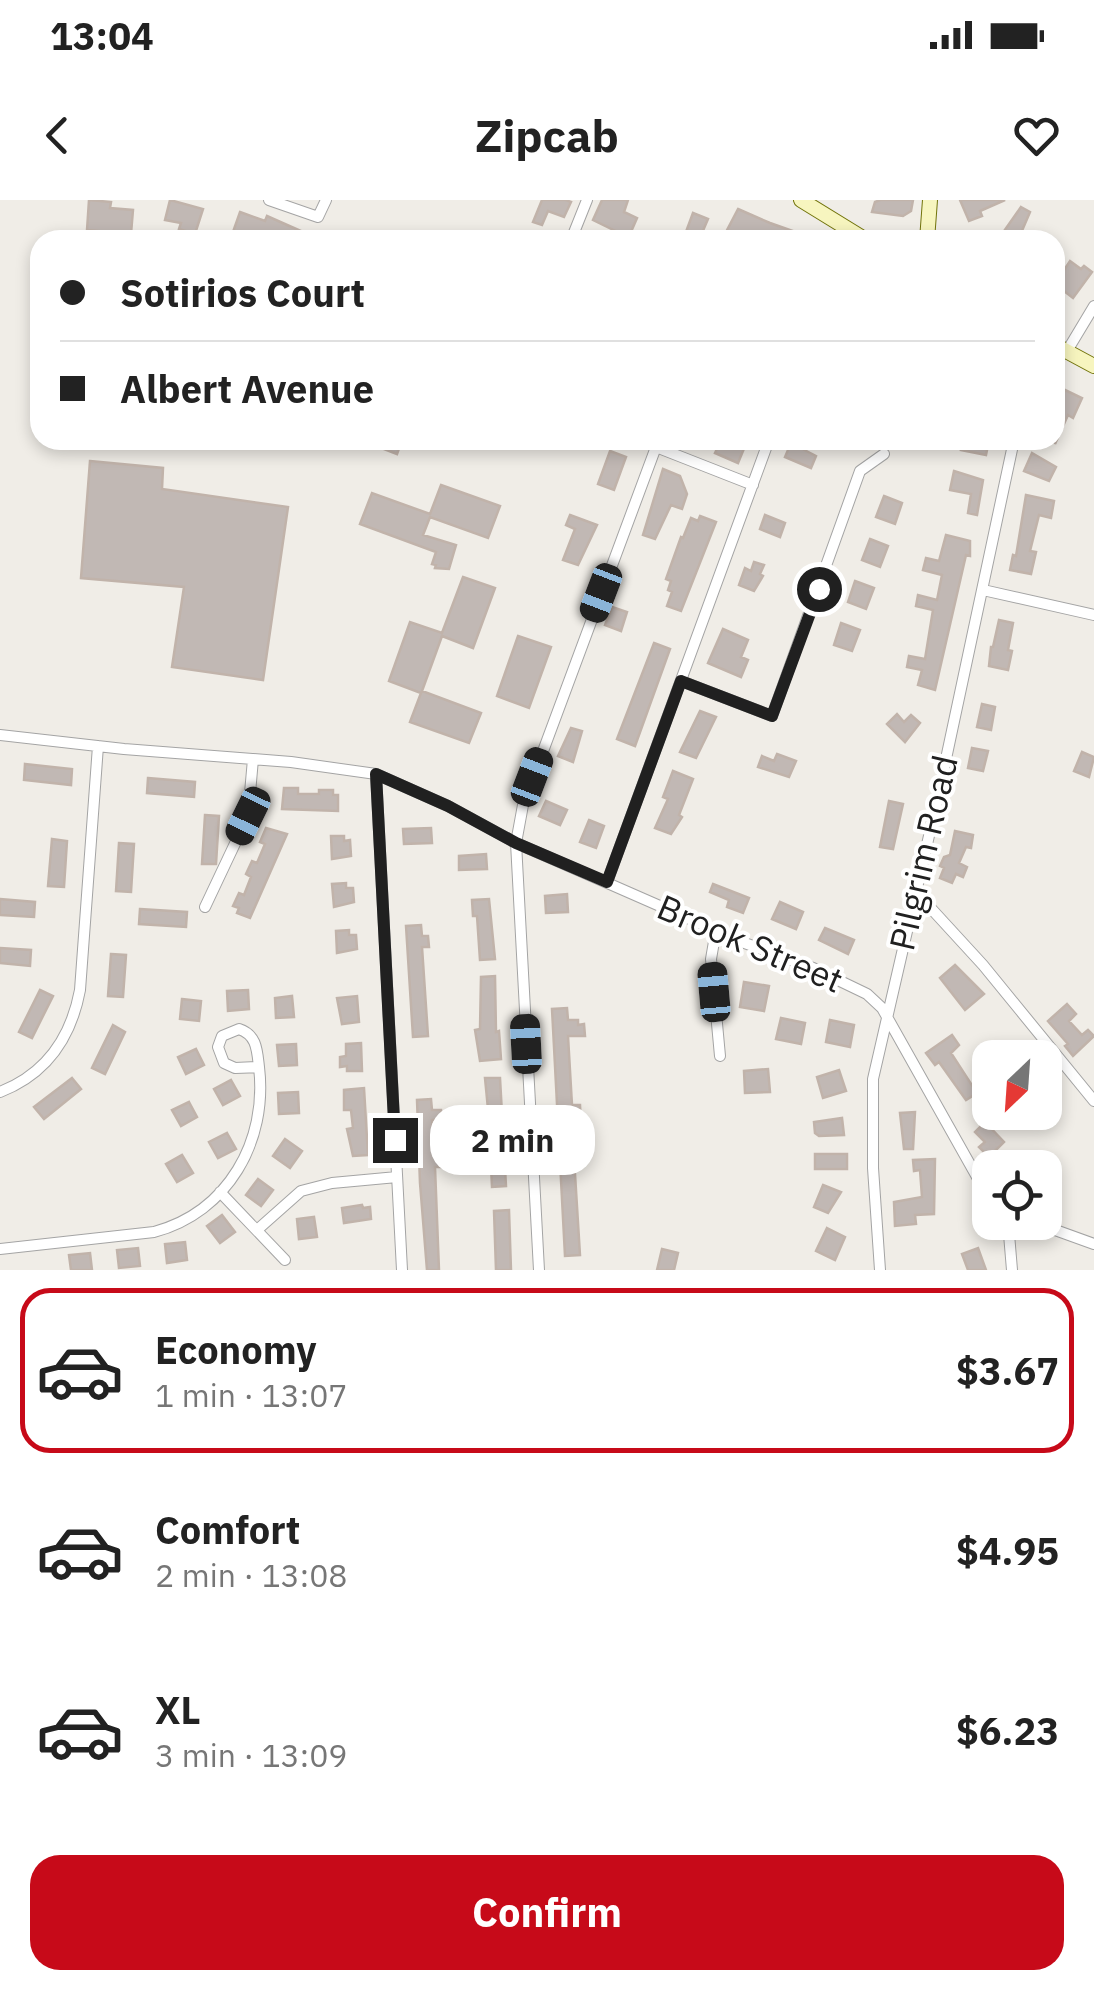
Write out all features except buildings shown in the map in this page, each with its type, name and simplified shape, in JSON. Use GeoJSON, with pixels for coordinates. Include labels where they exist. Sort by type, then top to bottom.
{"type":"FeatureCollection","features":[{"type":"Feature","properties":{"kind":"main road"},"geometry":{"type":"LineString","coordinates":[[801,200],[840,230]]}},
{"type":"Feature","properties":{"kind":"main road"},"geometry":{"type":"LineString","coordinates":[[928,230],[930,200]]}},
{"type":"Feature","properties":{"kind":"main road"},"geometry":{"type":"LineString","coordinates":[[1065,350],[1094,366]]}},
{"type":"Feature","properties":{"kind":"street"},"geometry":{"type":"LineString","coordinates":[[269,200],[318,218],[326,200]]}},
{"type":"Feature","properties":{"kind":"street"},"geometry":{"type":"LineString","coordinates":[[575,230],[587,200]]}},
{"type":"Feature","properties":{"kind":"street"},"geometry":{"type":"LineString","coordinates":[[1065,343],[1094,306]]}},
{"type":"Feature","properties":{"kind":"street"},"geometry":{"type":"LineString","coordinates":[[539,1270],[516,843],[532,777],[655,450]]}},
{"type":"Feature","properties":{"kind":"street"},"geometry":{"type":"LineString","coordinates":[[666,450],[753,485]]}},
{"type":"Feature","properties":{"kind":"street"},"geometry":{"type":"LineString","coordinates":[[607,882],[765,450]]}},
{"type":"Feature","properties":{"kind":"street","name":"Pilgrim Road"},"geometry":{"type":"LineString","coordinates":[[880,1270],[873,1168],[873,1084],[1012,450]]}},
{"type":"Feature","properties":{"kind":"street"},"geometry":{"type":"LineString","coordinates":[[681,681],[772,716],[860,471],[884,454]]}},
{"type":"Feature","properties":{"kind":"street"},"geometry":{"type":"LineString","coordinates":[[983,590],[1094,614]]}},
{"type":"Feature","properties":{"kind":"street","name":"Brook Street"},"geometry":{"type":"LineString","coordinates":[[0,735],[253,758],[376,774],[448,806],[516,843],[814,968],[867,994],[887,1016],[972,1168]]}},
{"type":"Feature","properties":{"kind":"street"},"geometry":{"type":"LineString","coordinates":[[0,1092],[28,1078],[49,1060],[75,1014],[98,746]]}},
{"type":"Feature","properties":{"kind":"street"},"geometry":{"type":"LineString","coordinates":[[205,906],[248,816],[253,758]]}},
{"type":"Feature","properties":{"kind":"street"},"geometry":{"type":"LineString","coordinates":[[376,774],[402,1270]]}},
{"type":"Feature","properties":{"kind":"street"},"geometry":{"type":"LineString","coordinates":[[916,892],[983,964],[1094,1101]]}},
{"type":"Feature","properties":{"kind":"street"},"geometry":{"type":"LineString","coordinates":[[716,930],[711,959],[720,1056]]}},
{"type":"Feature","properties":{"kind":"street"},"geometry":{"type":"LineString","coordinates":[[0,1249],[154,1232],[184,1220],[220,1192],[243,1163],[259,1114],[259,1067],[256,1044],[250,1034],[238,1029],[222,1036],[218,1047],[224,1063],[235,1068],[259,1067]]}},
{"type":"Feature","properties":{"kind":"street"},"geometry":{"type":"LineString","coordinates":[[257,1230],[300,1191],[332,1183],[397,1176]]}},
{"type":"Feature","properties":{"kind":"street"},"geometry":{"type":"LineString","coordinates":[[220,1192],[286,1260]]}},
{"type":"Feature","properties":{"kind":"street"},"geometry":{"type":"LineString","coordinates":[[1062,1232],[1094,1244]]}},
{"type":"Feature","properties":{"kind":"street"},"geometry":{"type":"LineString","coordinates":[[1010,1240],[1012,1270]]}},
{"type":"Feature","properties":{"kind":"route"},"geometry":{"type":"LineString","coordinates":[[395,1140],[376,774],[448,806],[516,843],[607,882],[681,681],[772,716],[819,589]]}}]}
